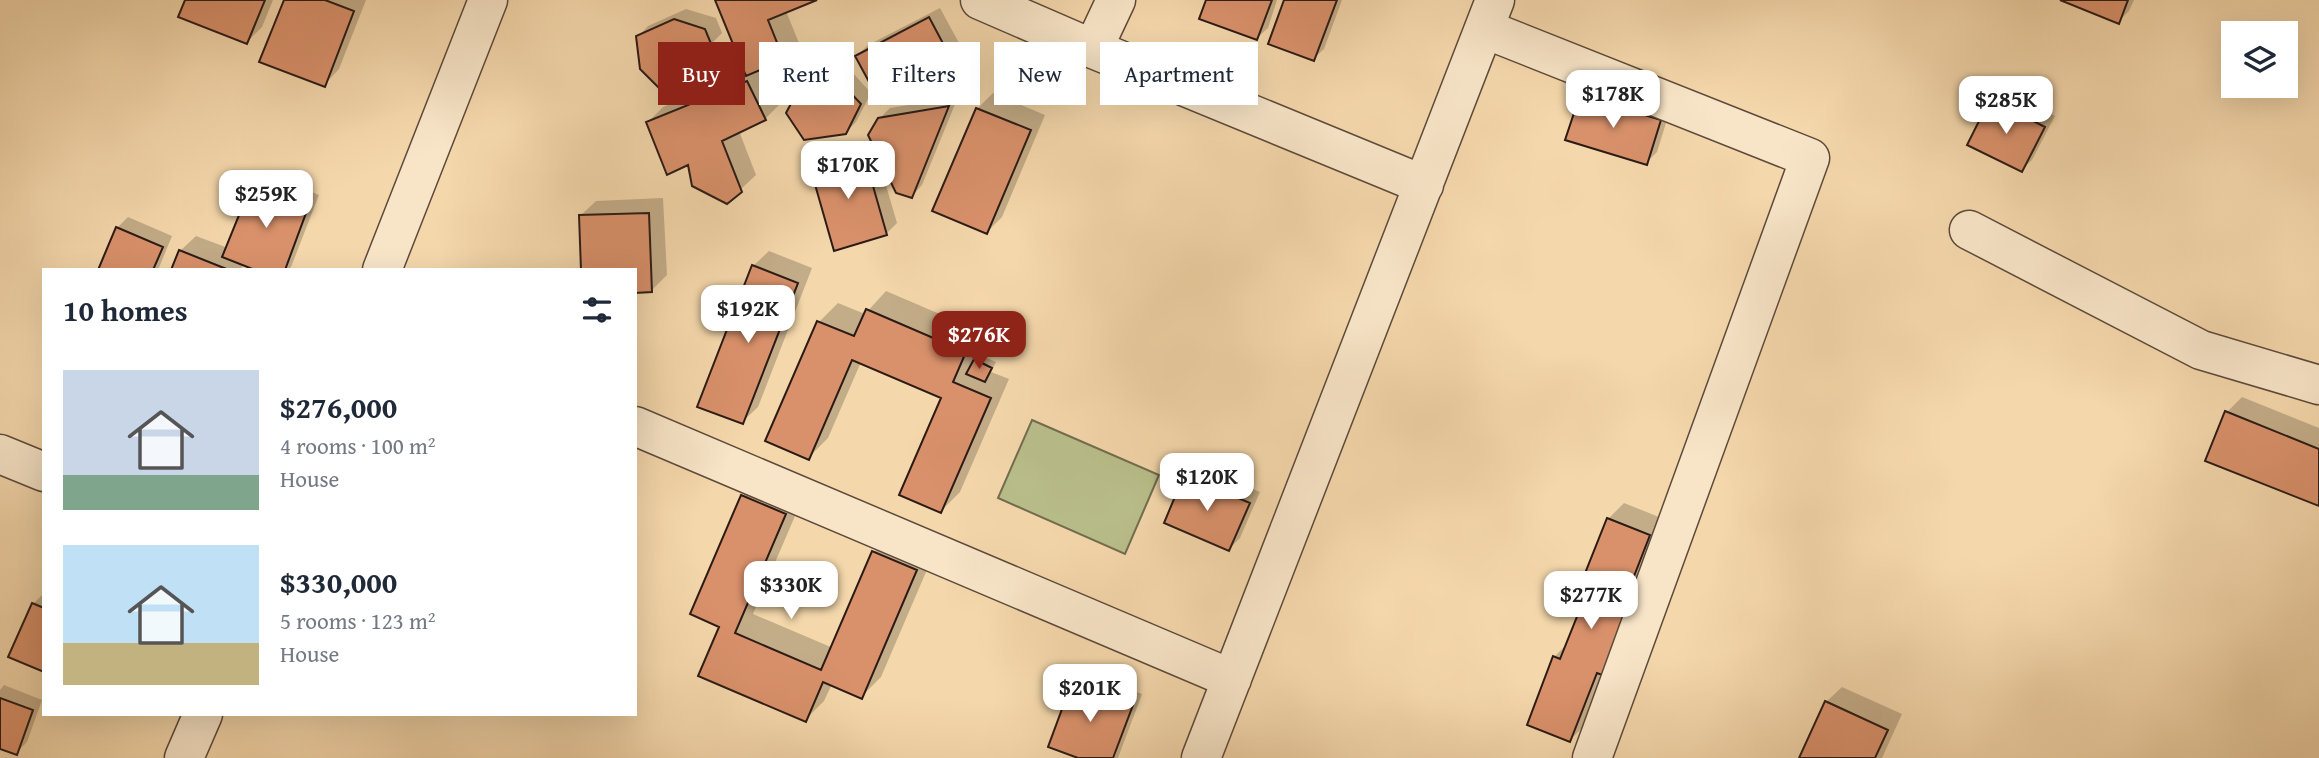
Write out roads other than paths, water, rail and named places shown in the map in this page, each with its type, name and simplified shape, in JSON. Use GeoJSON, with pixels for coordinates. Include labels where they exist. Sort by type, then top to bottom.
{"type":"FeatureCollection","features":[{"type":"Feature","properties":{"kind":"street"},"geometry":{"type":"LineString","coordinates":[[383,268],[488,0]]}},
{"type":"Feature","properties":{"kind":"street"},"geometry":{"type":"LineString","coordinates":[[980,0],[1093,50],[1424,185]]}},
{"type":"Feature","properties":{"kind":"street"},"geometry":{"type":"LineString","coordinates":[[1093,50],[1116,0]]}},
{"type":"Feature","properties":{"kind":"street"},"geometry":{"type":"LineString","coordinates":[[1201,758],[1490,14],[1810,158],[1592,758]]}},
{"type":"Feature","properties":{"kind":"street"},"geometry":{"type":"LineString","coordinates":[[1969,230],[2200,350],[2319,385]]}},
{"type":"Feature","properties":{"kind":"street"},"geometry":{"type":"LineString","coordinates":[[637,427],[1232,679]]}},
{"type":"Feature","properties":{"kind":"street"},"geometry":{"type":"LineString","coordinates":[[0,454],[42,471]]}},
{"type":"Feature","properties":{"kind":"street"},"geometry":{"type":"LineString","coordinates":[[184,758],[202,716]]}}]}
